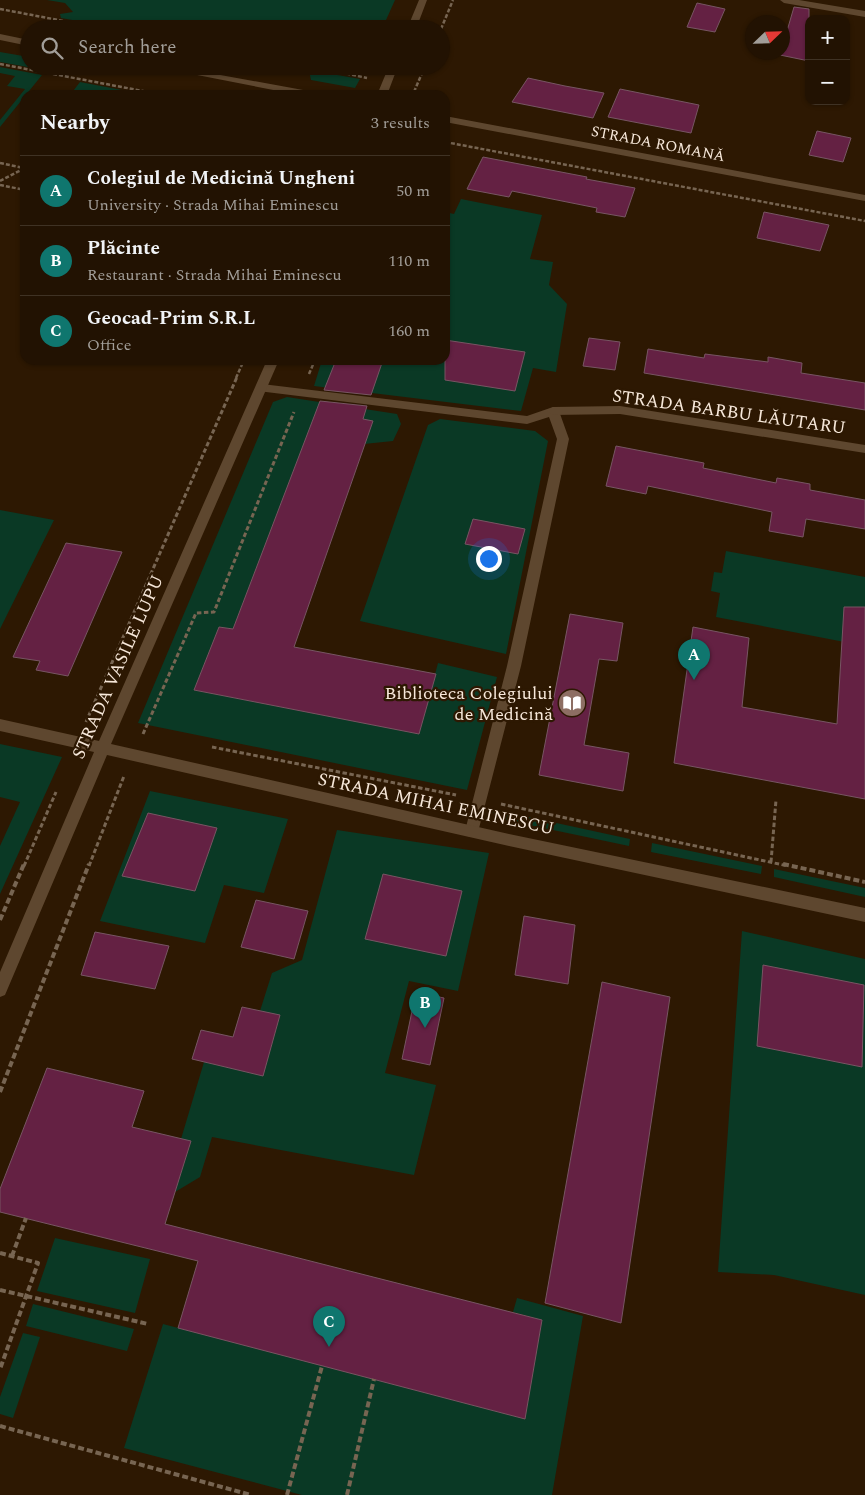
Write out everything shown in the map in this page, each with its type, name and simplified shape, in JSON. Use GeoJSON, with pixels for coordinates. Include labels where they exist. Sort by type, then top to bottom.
{"type":"FeatureCollection","features":[{"type":"Feature","properties":{"kind":"street"},"geometry":{"type":"LineString","coordinates":[[415,20],[423,0]]}},
{"type":"Feature","properties":{"kind":"street"},"geometry":{"type":"LineString","coordinates":[[784,0],[865,14]]}},
{"type":"Feature","properties":{"kind":"street"},"geometry":{"type":"LineString","coordinates":[[0,37],[20,41]]}},
{"type":"Feature","properties":{"kind":"street"},"geometry":{"type":"LineString","coordinates":[[204,75],[287,90]]}},
{"type":"Feature","properties":{"kind":"street"},"geometry":{"type":"LineString","coordinates":[[384,90],[390,75]]}},
{"type":"Feature","properties":{"kind":"street","name":"STRADA ROMANĂ"},"geometry":{"type":"LineString","coordinates":[[450,120],[865,198]]}},
{"type":"Feature","properties":{"kind":"street","name":"STRADA VASILE LUPU"},"geometry":{"type":"LineString","coordinates":[[0,990],[103,748],[271,365]]}},
{"type":"Feature","properties":{"kind":"street","name":"STRADA BARBU LĂUTARU"},"geometry":{"type":"LineString","coordinates":[[553,411],[620,410],[865,449]]}},
{"type":"Feature","properties":{"kind":"street"},"geometry":{"type":"LineString","coordinates":[[472,832],[514,666],[563,439],[553,411]]}},
{"type":"Feature","properties":{"kind":"street","name":"STRADA MIHAI EMINESCU"},"geometry":{"type":"LineString","coordinates":[[0,725],[472,832],[865,915]]}},
{"type":"Feature","properties":{"kind":"lane","name":"STRADA BARBU LĂUTARU"},"geometry":{"type":"LineString","coordinates":[[262,388],[526,420],[553,411]]}},
{"type":"Feature","properties":{"kind":"path"},"geometry":{"type":"LineString","coordinates":[[445,20],[453,0]]}},
{"type":"Feature","properties":{"kind":"path"},"geometry":{"type":"LineString","coordinates":[[0,9],[58,20]]}},
{"type":"Feature","properties":{"kind":"path"},"geometry":{"type":"LineString","coordinates":[[0,64],[20,68]]}},
{"type":"Feature","properties":{"kind":"path"},"geometry":{"type":"LineString","coordinates":[[58,75],[138,90]]}},
{"type":"Feature","properties":{"kind":"path"},"geometry":{"type":"LineString","coordinates":[[353,75],[367,78]]}},
{"type":"Feature","properties":{"kind":"path"},"geometry":{"type":"LineString","coordinates":[[415,90],[421,75]]}},
{"type":"Feature","properties":{"kind":"path"},"geometry":{"type":"LineString","coordinates":[[450,143],[865,222]]}},
{"type":"Feature","properties":{"kind":"path"},"geometry":{"type":"LineString","coordinates":[[0,163],[20,167]]}},
{"type":"Feature","properties":{"kind":"path"},"geometry":{"type":"LineString","coordinates":[[0,181],[20,171]]}},
{"type":"Feature","properties":{"kind":"path"},"geometry":{"type":"LineString","coordinates":[[0,185],[20,189]]}},
{"type":"Feature","properties":{"kind":"path"},"geometry":{"type":"LineString","coordinates":[[78,742],[242,365]]}},
{"type":"Feature","properties":{"kind":"path"},"geometry":{"type":"LineString","coordinates":[[0,1092],[133,756],[196,613],[214,612],[313,365]]}},
{"type":"Feature","properties":{"kind":"path"},"geometry":{"type":"LineString","coordinates":[[143,733],[153,735]]}},
{"type":"Feature","properties":{"kind":"path"},"geometry":{"type":"LineString","coordinates":[[210,746],[480,800],[865,882]]}},
{"type":"Feature","properties":{"kind":"path"},"geometry":{"type":"LineString","coordinates":[[0,920],[58,787]]}},
{"type":"Feature","properties":{"kind":"path"},"geometry":{"type":"LineString","coordinates":[[771,862],[776,800]]}},
{"type":"Feature","properties":{"kind":"path"},"geometry":{"type":"LineString","coordinates":[[12,1256],[26,1218]]}},
{"type":"Feature","properties":{"kind":"path"},"geometry":{"type":"LineString","coordinates":[[0,1253],[38,1263],[0,1369]]}},
{"type":"Feature","properties":{"kind":"path"},"geometry":{"type":"LineString","coordinates":[[0,1290],[148,1324]]}},
{"type":"Feature","properties":{"kind":"path"},"geometry":{"type":"LineString","coordinates":[[287,1495],[322,1366]]}},
{"type":"Feature","properties":{"kind":"path"},"geometry":{"type":"LineString","coordinates":[[347,1495],[374,1380]]}},
{"type":"Feature","properties":{"kind":"path"},"geometry":{"type":"LineString","coordinates":[[0,1426],[251,1495]]}},
{"type":"Feature","properties":{"kind":"green space"},"geometry":{"type":"Polygon","coordinates":[[[47,0],[395,0],[386,20],[72,20],[61,18],[60,14],[73,12],[65,3],[47,0]]]}},
{"type":"Feature","properties":{"kind":"green space"},"geometry":{"type":"Polygon","coordinates":[[[0,52],[20,55],[20,66],[0,62],[0,52]]]}},
{"type":"Feature","properties":{"kind":"green space"},"geometry":{"type":"Polygon","coordinates":[[[0,67],[20,71],[20,75],[42,75],[30,90],[24,90],[7,86],[15,76],[0,73],[0,67]]]}},
{"type":"Feature","properties":{"kind":"green space"},"geometry":{"type":"Polygon","coordinates":[[[310,75],[337,75],[360,79],[355,88],[311,80],[310,75]]]}},
{"type":"Feature","properties":{"kind":"green space"},"geometry":{"type":"Polygon","coordinates":[[[80,82],[122,90],[74,90],[80,82]]]}},
{"type":"Feature","properties":{"kind":"green space"},"geometry":{"type":"Polygon","coordinates":[[[20,95],[20,102],[0,127],[0,120],[20,95]]]}},
{"type":"Feature","properties":{"kind":"green space"},"geometry":{"type":"Polygon","coordinates":[[[461,199],[542,215],[530,259],[553,262],[549,285],[567,304],[556,372],[533,368],[521,411],[314,386],[320,365],[450,365],[450,213],[454,214],[461,199]]]}},
{"type":"Feature","properties":{"kind":"green space"},"geometry":{"type":"Polygon","coordinates":[[[287,397],[397,414],[401,424],[393,441],[364,444],[316,412],[233,629],[219,627],[194,690],[419,734],[438,663],[497,677],[467,790],[138,723],[273,402],[287,397]]]}},
{"type":"Feature","properties":{"kind":"green space"},"geometry":{"type":"Polygon","coordinates":[[[440,419],[535,431],[548,441],[506,654],[360,621],[428,425],[440,419]]]}},
{"type":"Feature","properties":{"kind":"green space"},"geometry":{"type":"Polygon","coordinates":[[[0,510],[54,520],[0,629],[0,510]]]}},
{"type":"Feature","properties":{"kind":"green space"},"geometry":{"type":"Polygon","coordinates":[[[726,551],[865,577],[865,646],[716,617],[720,593],[711,591],[714,572],[722,573],[726,551]]]}},
{"type":"Feature","properties":{"kind":"green space"},"geometry":{"type":"Polygon","coordinates":[[[0,744],[62,757],[0,894],[0,846],[20,802],[0,797],[0,744]]]}},
{"type":"Feature","properties":{"kind":"green space"},"geometry":{"type":"Polygon","coordinates":[[[150,791],[288,819],[264,893],[224,885],[205,943],[100,921],[150,791]]]}},
{"type":"Feature","properties":{"kind":"green space"},"geometry":{"type":"Polygon","coordinates":[[[492,809],[630,839],[629,846],[496,818],[492,809]]]}},
{"type":"Feature","properties":{"kind":"green space"},"geometry":{"type":"Polygon","coordinates":[[[337,830],[489,853],[458,991],[409,981],[385,1073],[436,1085],[414,1175],[212,1137],[200,1177],[175,1192],[191,1142],[181,1139],[204,1062],[263,1075],[280,1016],[260,1011],[272,973],[302,960],[337,830]]]}},
{"type":"Feature","properties":{"kind":"green space"},"geometry":{"type":"Polygon","coordinates":[[[652,843],[762,866],[761,874],[651,852],[652,843]]]}},
{"type":"Feature","properties":{"kind":"green space"},"geometry":{"type":"Polygon","coordinates":[[[774,869],[865,888],[865,897],[774,877],[774,869]]]}},
{"type":"Feature","properties":{"kind":"green space"},"geometry":{"type":"Polygon","coordinates":[[[742,931],[865,959],[865,1295],[774,1275],[718,1272],[742,931]]]}},
{"type":"Feature","properties":{"kind":"green space"},"geometry":{"type":"Polygon","coordinates":[[[55,1238],[150,1259],[135,1313],[37,1291],[55,1238]]]}},
{"type":"Feature","properties":{"kind":"green space"},"geometry":{"type":"Polygon","coordinates":[[[517,1298],[583,1316],[552,1495],[302,1495],[124,1448],[163,1324],[525,1419],[542,1320],[513,1312],[517,1298]]]}},
{"type":"Feature","properties":{"kind":"green space"},"geometry":{"type":"Polygon","coordinates":[[[33,1304],[134,1329],[127,1351],[26,1326],[33,1304]]]}},
{"type":"Feature","properties":{"kind":"green space"},"geometry":{"type":"Polygon","coordinates":[[[23,1333],[40,1337],[13,1418],[0,1414],[0,1397],[23,1333]]]}},
{"type":"Feature","properties":{"kind":"building"},"geometry":{"type":"Polygon","coordinates":[[[697,3],[725,9],[715,32],[687,27],[697,3]]]}},
{"type":"Feature","properties":{"kind":"building"},"geometry":{"type":"Polygon","coordinates":[[[794,7],[809,9],[809,15],[805,15],[805,60],[790,57],[790,21],[794,7]]]}},
{"type":"Feature","properties":{"kind":"building"},"geometry":{"type":"Polygon","coordinates":[[[528,78],[604,93],[593,118],[512,102],[528,78]]]}},
{"type":"Feature","properties":{"kind":"building"},"geometry":{"type":"Polygon","coordinates":[[[620,89],[699,105],[691,133],[608,117],[620,89]]]}},
{"type":"Feature","properties":{"kind":"building"},"geometry":{"type":"Polygon","coordinates":[[[817,131],[851,138],[843,162],[809,155],[817,131]]]}},
{"type":"Feature","properties":{"kind":"building"},"geometry":{"type":"Polygon","coordinates":[[[483,157],[635,188],[625,217],[596,212],[597,208],[512,191],[509,197],[467,189],[483,157]]]}},
{"type":"Feature","properties":{"kind":"building"},"geometry":{"type":"Polygon","coordinates":[[[764,212],[829,225],[820,251],[757,238],[764,212]]]}},
{"type":"Feature","properties":{"kind":"building"},"geometry":{"type":"Polygon","coordinates":[[[589,338],[620,342],[615,370],[583,366],[589,338]]]}},
{"type":"Feature","properties":{"kind":"building"},"geometry":{"type":"Polygon","coordinates":[[[450,341],[525,352],[515,391],[445,380],[445,365],[450,365],[450,341]]]}},
{"type":"Feature","properties":{"kind":"building"},"geometry":{"type":"Polygon","coordinates":[[[648,349],[704,358],[705,354],[768,362],[768,357],[802,363],[801,373],[865,383],[865,410],[644,373],[648,349]]]}},
{"type":"Feature","properties":{"kind":"building"},"geometry":{"type":"Polygon","coordinates":[[[334,365],[381,365],[371,395],[324,390],[334,365]]]}},
{"type":"Feature","properties":{"kind":"building"},"geometry":{"type":"Polygon","coordinates":[[[320,401],[367,406],[363,419],[373,421],[294,647],[436,674],[419,734],[194,690],[219,627],[233,629],[320,401]]]}},
{"type":"Feature","properties":{"kind":"building"},"geometry":{"type":"Polygon","coordinates":[[[616,446],[704,463],[703,468],[776,483],[777,478],[810,484],[810,490],[865,500],[865,529],[806,519],[803,537],[769,531],[772,512],[648,486],[646,494],[606,486],[616,446]]]}},
{"type":"Feature","properties":{"kind":"building"},"geometry":{"type":"Polygon","coordinates":[[[473,519],[525,529],[518,554],[465,544],[473,519]]]}},
{"type":"Feature","properties":{"kind":"building"},"geometry":{"type":"Polygon","coordinates":[[[66,543],[122,552],[68,676],[36,670],[40,661],[13,657],[66,543]]]}},
{"type":"Feature","properties":{"kind":"building"},"geometry":{"type":"Polygon","coordinates":[[[844,607],[865,607],[865,799],[674,763],[693,627],[749,638],[742,707],[837,724],[844,607]]]}},
{"type":"Feature","properties":{"kind":"building","name":"Biblioteca Colegiului de Medicină"},"geometry":{"type":"Polygon","coordinates":[[[570,614],[623,623],[617,661],[599,659],[584,745],[629,753],[623,791],[539,775],[570,614]]]}},
{"type":"Feature","properties":{"kind":"building"},"geometry":{"type":"Polygon","coordinates":[[[148,813],[217,828],[195,891],[122,876],[148,813]]]}},
{"type":"Feature","properties":{"kind":"building"},"geometry":{"type":"Polygon","coordinates":[[[383,874],[462,891],[446,956],[365,939],[383,874]]]}},
{"type":"Feature","properties":{"kind":"building"},"geometry":{"type":"Polygon","coordinates":[[[256,900],[308,911],[294,959],[241,947],[256,900]]]}},
{"type":"Feature","properties":{"kind":"building"},"geometry":{"type":"Polygon","coordinates":[[[524,916],[575,925],[568,984],[515,975],[524,916]]]}},
{"type":"Feature","properties":{"kind":"building"},"geometry":{"type":"Polygon","coordinates":[[[95,932],[169,946],[155,989],[81,975],[95,932]]]}},
{"type":"Feature","properties":{"kind":"building"},"geometry":{"type":"Polygon","coordinates":[[[763,965],[864,985],[862,1067],[757,1046],[763,965]]]}},
{"type":"Feature","properties":{"kind":"building"},"geometry":{"type":"Polygon","coordinates":[[[602,982],[670,997],[621,1323],[545,1303],[602,982]]]}},
{"type":"Feature","properties":{"kind":"building"},"geometry":{"type":"Polygon","coordinates":[[[416,992],[444,998],[430,1065],[402,1059],[416,992]]]}},
{"type":"Feature","properties":{"kind":"building"},"geometry":{"type":"Polygon","coordinates":[[[242,1007],[280,1015],[263,1076],[192,1059],[201,1030],[233,1037],[242,1007]]]}},
{"type":"Feature","properties":{"kind":"building"},"geometry":{"type":"Polygon","coordinates":[[[47,1068],[144,1091],[132,1127],[191,1141],[165,1224],[542,1320],[525,1419],[178,1328],[198,1261],[0,1212],[0,1189],[47,1068]]]}},
{"type":"Feature","properties":{"kind":"place","name":"Colegiul de Medicină Ungheni"},"geometry":{"type":"Point","coordinates":[694,680]}},
{"type":"Feature","properties":{"kind":"place","name":"Biblioteca Colegiului de Medicină"},"geometry":{"type":"Point","coordinates":[572,703]}},
{"type":"Feature","properties":{"kind":"place","name":"Plăcinte"},"geometry":{"type":"Point","coordinates":[425,1028]}},
{"type":"Feature","properties":{"kind":"place","name":"Geocad-Prim S.R.L"},"geometry":{"type":"Point","coordinates":[329,1347]}}]}
